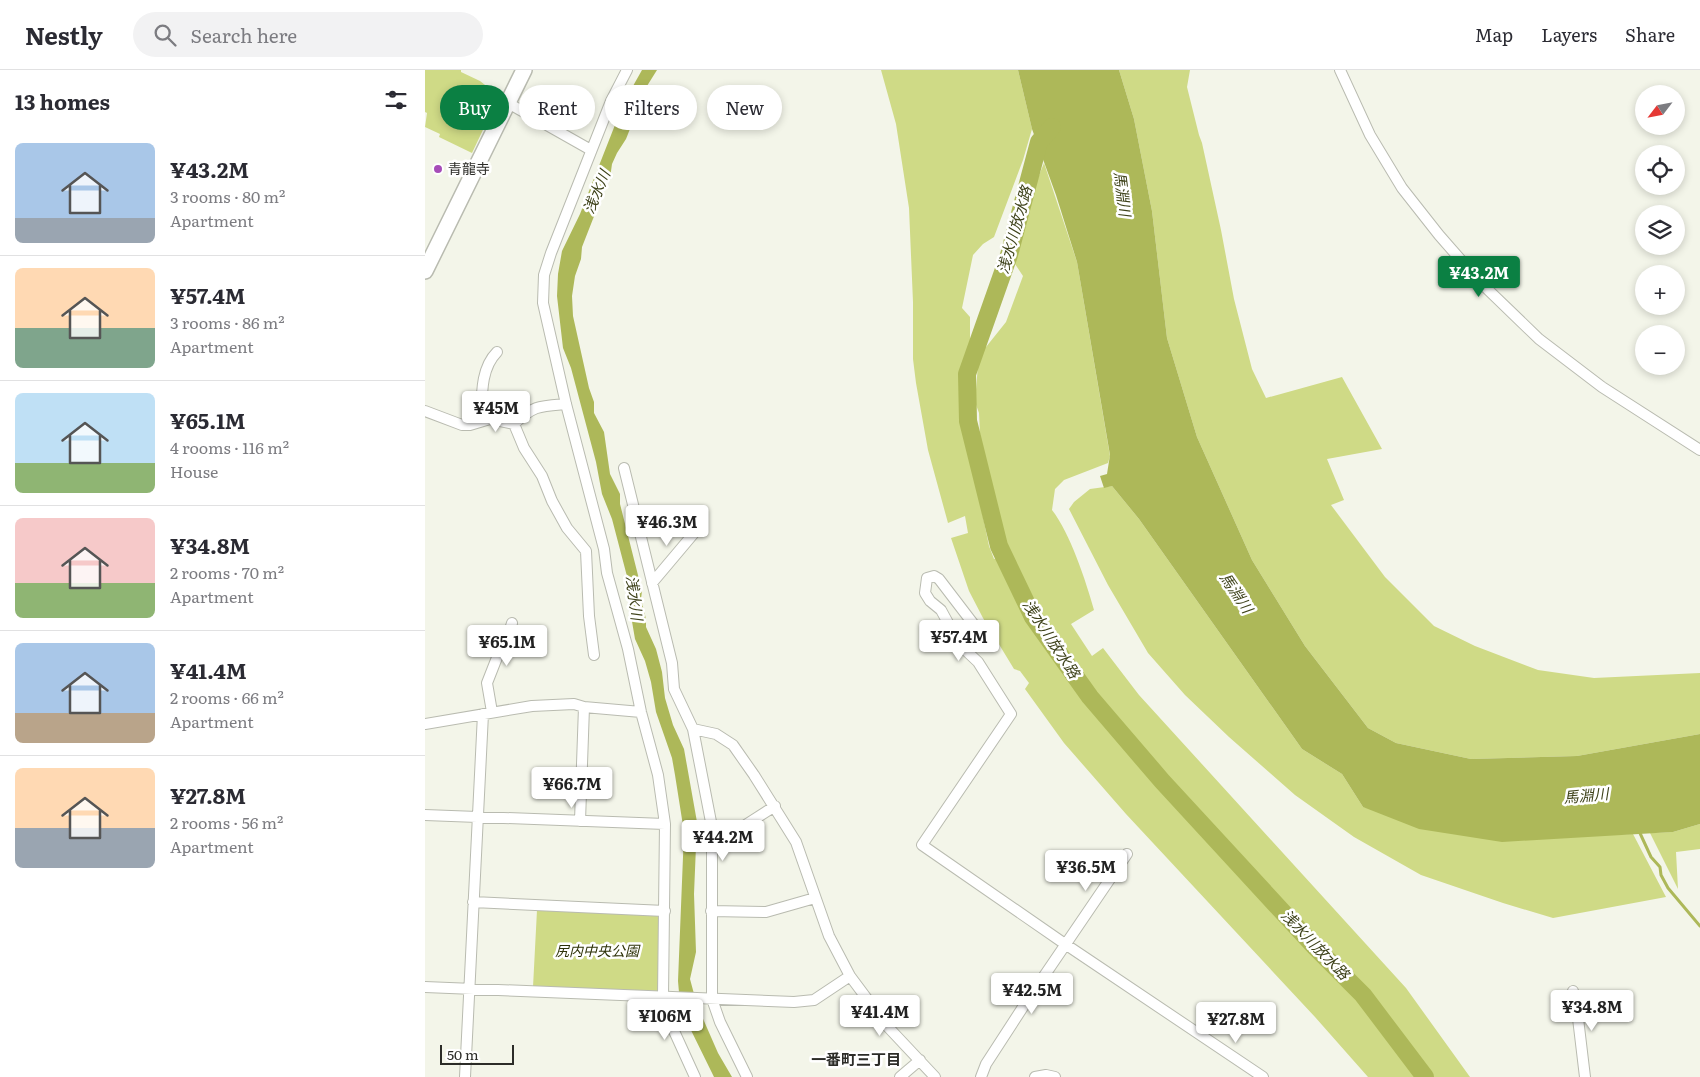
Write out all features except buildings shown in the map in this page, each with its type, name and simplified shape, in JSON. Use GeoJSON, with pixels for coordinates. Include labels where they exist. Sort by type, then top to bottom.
{"type":"FeatureCollection","features":[{"type":"Feature","properties":{"kind":"main road"},"geometry":{"type":"LineString","coordinates":[[509,101],[525,70]]}},
{"type":"Feature","properties":{"kind":"main road"},"geometry":{"type":"LineString","coordinates":[[425,271],[495,130]]}},
{"type":"Feature","properties":{"kind":"street"},"geometry":{"type":"LineString","coordinates":[[627,70],[611,101],[551,253],[544,275],[543,303],[566,404],[604,549],[607,573],[628,649],[641,712],[658,775],[665,824],[663,996],[669,1020],[695,1077]]}},
{"type":"Feature","properties":{"kind":"street"},"geometry":{"type":"LineString","coordinates":[[1340,70],[1370,136],[1402,188],[1481,284],[1539,339],[1594,381],[1683,441],[1700,450]]}},
{"type":"Feature","properties":{"kind":"street"},"geometry":{"type":"LineString","coordinates":[[509,104],[591,150]]}},
{"type":"Feature","properties":{"kind":"street"},"geometry":{"type":"LineString","coordinates":[[481,420],[482,385],[489,364],[497,352]]}},
{"type":"Feature","properties":{"kind":"street"},"geometry":{"type":"LineString","coordinates":[[514,424],[525,413],[538,406],[566,404]]}},
{"type":"Feature","properties":{"kind":"street"},"geometry":{"type":"LineString","coordinates":[[425,412],[462,425],[470,425],[481,420],[490,419],[514,424]]}},
{"type":"Feature","properties":{"kind":"street"},"geometry":{"type":"LineString","coordinates":[[514,424],[567,528],[586,551],[589,616],[594,655]]}},
{"type":"Feature","properties":{"kind":"street"},"geometry":{"type":"LineString","coordinates":[[624,468],[672,663],[674,689],[693,728],[711,827],[709,999],[747,1077]]}},
{"type":"Feature","properties":{"kind":"street"},"geometry":{"type":"LineString","coordinates":[[652,583],[700,526]]}},
{"type":"Feature","properties":{"kind":"street"},"geometry":{"type":"LineString","coordinates":[[988,636],[978,630],[939,579],[934,576],[927,578],[925,593],[931,602],[941,610],[960,645],[978,662],[1011,714],[922,844],[1065,944],[1263,1077]]}},
{"type":"Feature","properties":{"kind":"street"},"geometry":{"type":"LineString","coordinates":[[465,1077],[478,818],[488,713],[487,683],[512,623]]}},
{"type":"Feature","properties":{"kind":"street"},"geometry":{"type":"LineString","coordinates":[[425,724],[532,706],[574,704],[584,707],[641,712]]}},
{"type":"Feature","properties":{"kind":"street"},"geometry":{"type":"LineString","coordinates":[[580,821],[584,707]]}},
{"type":"Feature","properties":{"kind":"street"},"geometry":{"type":"LineString","coordinates":[[693,728],[716,734],[733,745],[775,806],[796,842],[829,936],[850,976],[888,1027],[935,1077]]}},
{"type":"Feature","properties":{"kind":"street"},"geometry":{"type":"LineString","coordinates":[[711,827],[744,826],[775,806]]}},
{"type":"Feature","properties":{"kind":"street"},"geometry":{"type":"LineString","coordinates":[[425,815],[665,824]]}},
{"type":"Feature","properties":{"kind":"street"},"geometry":{"type":"LineString","coordinates":[[981,1077],[986,1064],[1127,854]]}},
{"type":"Feature","properties":{"kind":"street"},"geometry":{"type":"LineString","coordinates":[[711,911],[766,912],[815,898]]}},
{"type":"Feature","properties":{"kind":"street"},"geometry":{"type":"LineString","coordinates":[[473,902],[665,911]]}},
{"type":"Feature","properties":{"kind":"street"},"geometry":{"type":"LineString","coordinates":[[425,987],[794,1002],[814,1000],[850,976]]}},
{"type":"Feature","properties":{"kind":"street"},"geometry":{"type":"LineString","coordinates":[[1573,991],[1585,1077]]}},
{"type":"Feature","properties":{"kind":"street"},"geometry":{"type":"LineString","coordinates":[[900,1077],[920,1060]]}},
{"type":"Feature","properties":{"kind":"street"},"geometry":{"type":"LineString","coordinates":[[1035,1077],[1046,1075],[1055,1077]]}},
{"type":"Feature","properties":{"kind":"green space"},"geometry":{"type":"Polygon","coordinates":[[[425,70],[461,70],[461,72],[485,85],[440,85],[440,130],[483,130],[472,153],[439,137],[440,134],[425,127],[427,113],[425,112],[425,70]]]}},
{"type":"Feature","properties":{"kind":"green space"},"geometry":{"type":"Polygon","coordinates":[[[881,70],[1018,70],[1032,129],[1023,160],[994,237],[983,244],[973,255],[962,308],[970,317],[970,343],[961,380],[963,420],[989,546],[994,559],[1008,555],[986,471],[980,434],[979,413],[975,402],[979,352],[986,347],[1006,322],[1023,276],[1015,264],[1027,213],[1044,163],[1077,262],[1110,456],[1108,463],[1064,480],[1055,489],[1052,510],[1071,544],[1094,610],[1071,624],[1092,656],[1103,648],[1139,695],[1406,988],[1470,1077],[1368,1077],[1315,1017],[1126,814],[1064,743],[1025,689],[1029,683],[1020,671],[1014,669],[983,618],[969,591],[951,538],[968,533],[965,516],[948,523],[928,450],[913,359],[913,302],[909,208],[896,124],[881,70]]]}},
{"type":"Feature","properties":{"kind":"green space"},"geometry":{"type":"Polygon","coordinates":[[[1119,70],[1190,70],[1187,87],[1202,143],[1234,299],[1252,369],[1266,398],[1342,377],[1382,449],[1327,459],[1344,500],[1331,505],[1385,577],[1434,626],[1475,646],[1538,670],[1594,678],[1700,673],[1700,734],[1577,756],[1471,759],[1396,743],[1368,728],[1305,646],[1252,560],[1197,437],[1167,338],[1152,211],[1134,119],[1119,70]]]}},
{"type":"Feature","properties":{"kind":"green space"},"geometry":{"type":"Polygon","coordinates":[[[1112,486],[1139,519],[1302,749],[1342,774],[1363,807],[1609,835],[1633,834],[1666,897],[1553,918],[1421,875],[1354,837],[1295,795],[1185,695],[1148,653],[1108,585],[1069,509],[1074,502],[1090,489],[1112,486]]]}},
{"type":"Feature","properties":{"kind":"green space"},"geometry":{"type":"Polygon","coordinates":[[[1700,824],[1700,849],[1676,852],[1678,889],[1650,833],[1673,832],[1700,824]]]}},
{"type":"Feature","properties":{"kind":"green space","name":"尻内中央公園"},"geometry":{"type":"Polygon","coordinates":[[[537,910],[661,914],[658,991],[533,987],[537,910]]]}},
{"type":"Feature","properties":{"kind":"water"},"geometry":{"type":"Polygon","coordinates":[[[642,70],[657,70],[648,85],[634,85],[642,70]]]}},
{"type":"Feature","properties":{"kind":"water","name":"馬淵川"},"geometry":{"type":"Polygon","coordinates":[[[1018,70],[1119,70],[1134,119],[1152,211],[1167,338],[1197,437],[1252,560],[1305,646],[1368,728],[1396,743],[1471,759],[1577,756],[1700,734],[1700,824],[1673,832],[1502,842],[1419,829],[1363,807],[1342,774],[1302,749],[1139,519],[1112,486],[1104,488],[1100,476],[1107,474],[1110,455],[1077,262],[1056,195],[1032,129],[1018,70]]]}},
{"type":"Feature","properties":{"kind":"water","name":"浅水川"},"geometry":{"type":"Polygon","coordinates":[[[613,130],[630,130],[612,164],[610,178],[600,194],[600,201],[582,247],[572,296],[573,316],[589,388],[594,402],[594,413],[604,432],[610,474],[620,494],[620,504],[642,591],[641,599],[646,627],[656,649],[662,672],[665,698],[673,725],[684,749],[697,822],[694,894],[696,952],[690,979],[697,1005],[718,1053],[732,1077],[714,1077],[680,1004],[678,981],[684,832],[672,758],[656,712],[645,661],[635,639],[629,604],[629,584],[612,519],[602,494],[596,462],[571,368],[563,348],[557,296],[558,274],[562,251],[580,214],[613,130]]]}},
{"type":"Feature","properties":{"kind":"waterway","name":"浅水川放水路"},"geometry":{"type":"LineString","coordinates":[[1052,127],[1039,142],[1009,255],[967,374],[968,421],[999,546],[1033,617],[1090,697],[1162,781],[1315,947],[1363,995],[1425,1077]]}},
{"type":"Feature","properties":{"kind":"waterway"},"geometry":{"type":"LineString","coordinates":[[1639,831],[1651,857],[1660,867],[1661,875],[1668,888],[1700,926]]}},
{"type":"Feature","properties":{"kind":"place","name":"青龍寺"},"geometry":{"type":"Point","coordinates":[438,169]}},
{"type":"Feature","properties":{"kind":"district","name":"一番町三丁目"},"geometry":{"type":"Point","coordinates":[856,1060]}}]}
